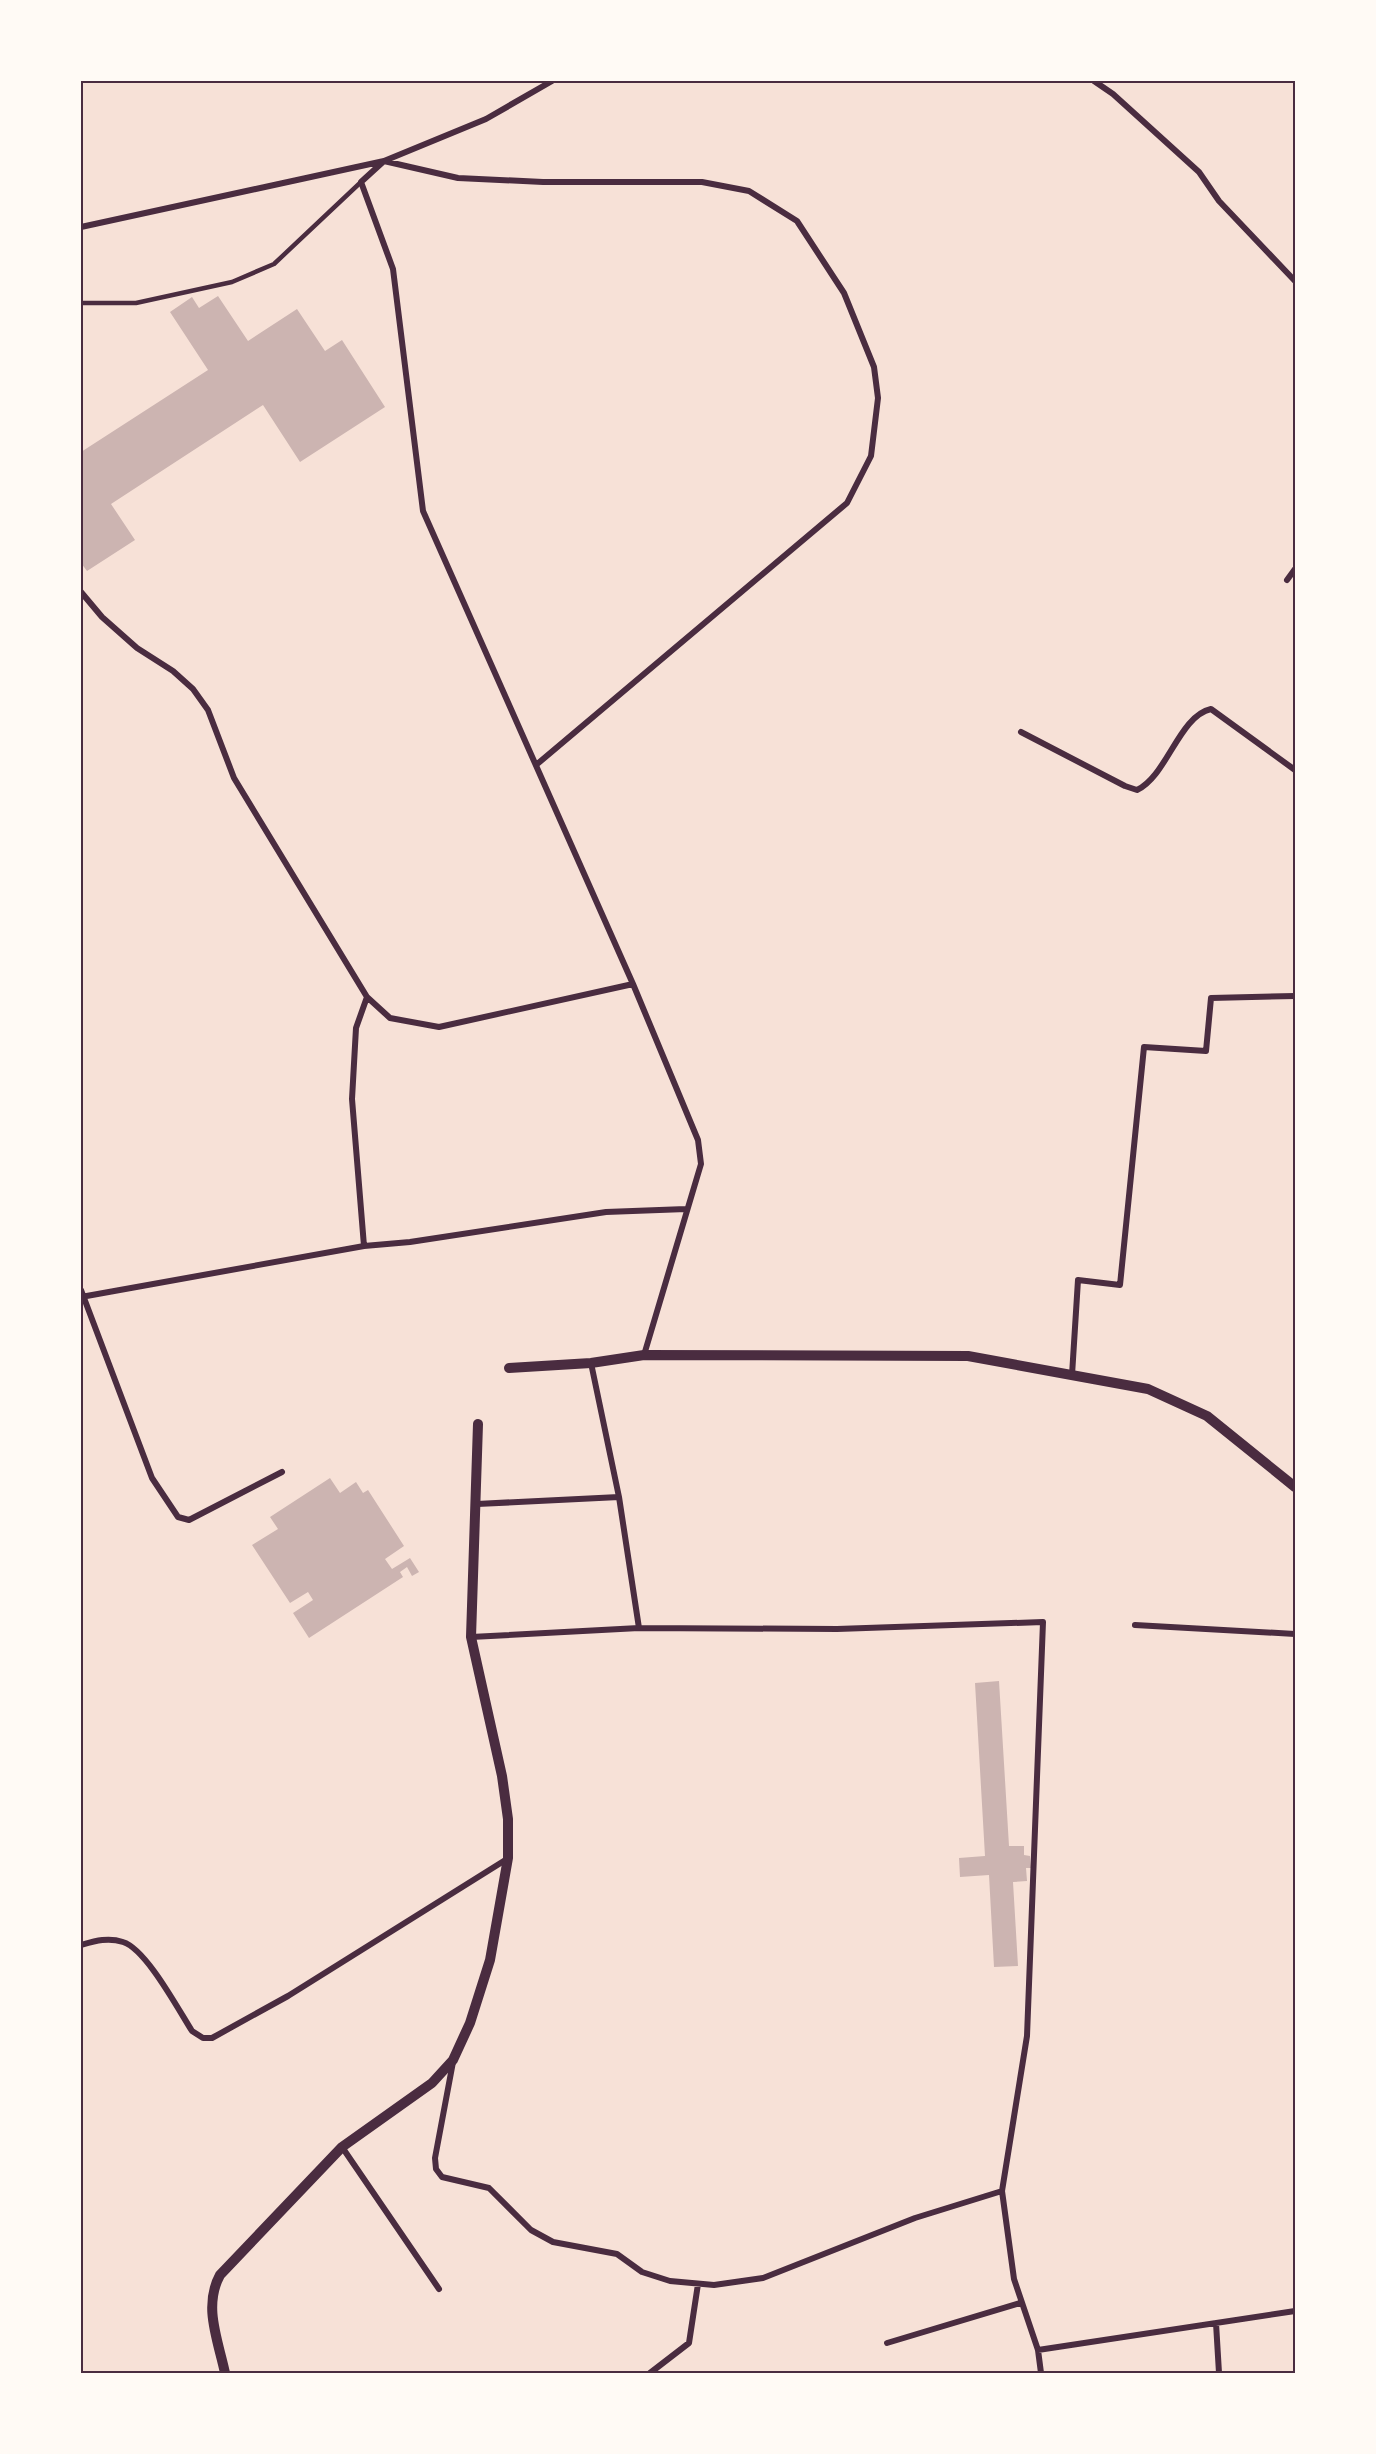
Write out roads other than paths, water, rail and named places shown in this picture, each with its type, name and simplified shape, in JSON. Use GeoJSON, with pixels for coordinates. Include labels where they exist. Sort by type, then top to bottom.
{"type":"FeatureCollection","features":[{"type":"Feature","properties":{"kind":"street"},"geometry":{"type":"LineString","coordinates":[[81,227],[384,161],[486,119],[552,81]]}},
{"type":"Feature","properties":{"kind":"street"},"geometry":{"type":"LineString","coordinates":[[1094,81],[1113,94],[1199,172],[1219,201],[1295,281]]}},
{"type":"Feature","properties":{"kind":"street"},"geometry":{"type":"LineString","coordinates":[[384,161],[361,182],[393,270],[423,511],[633,984],[698,1140],[701,1164],[644,1355]]}},
{"type":"Feature","properties":{"kind":"street"},"geometry":{"type":"LineString","coordinates":[[384,161],[458,178],[543,182],[702,182],[749,191],[798,221],[844,293],[874,367],[879,398],[871,456],[847,503],[536,765]]}},
{"type":"Feature","properties":{"kind":"street"},"geometry":{"type":"LineString","coordinates":[[1287,580],[1295,569]]}},
{"type":"Feature","properties":{"kind":"street"},"geometry":{"type":"LineString","coordinates":[[81,592],[102,617],[137,648],[180,677],[208,710],[234,778],[367,996],[390,1018],[439,1027],[633,984]]}},
{"type":"Feature","properties":{"kind":"street"},"geometry":{"type":"LineString","coordinates":[[1021,732],[1137,790],[1148,782],[1196,717],[1211,709],[1295,770]]}},
{"type":"Feature","properties":{"kind":"street"},"geometry":{"type":"LineString","coordinates":[[364,1246],[352,1099],[356,1028],[367,996]]}},
{"type":"Feature","properties":{"kind":"street"},"geometry":{"type":"LineString","coordinates":[[1072,1375],[1078,1280],[1120,1285],[1144,1047],[1206,1051],[1211,998],[1295,996]]}},
{"type":"Feature","properties":{"kind":"street"},"geometry":{"type":"LineString","coordinates":[[282,1472],[189,1520],[177,1517],[152,1479],[82,1294],[364,1246],[410,1242],[606,1212],[686,1209]]}},
{"type":"Feature","properties":{"kind":"street"},"geometry":{"type":"LineString","coordinates":[[509,1368],[591,1363],[644,1355],[968,1356],[1148,1389],[1207,1416],[1294,1486]]}},
{"type":"Feature","properties":{"kind":"street"},"geometry":{"type":"LineString","coordinates":[[591,1363],[619,1497],[639,1628]]}},
{"type":"Feature","properties":{"kind":"street"},"geometry":{"type":"LineString","coordinates":[[478,1424],[471,1637],[502,1776],[508,1819],[508,1858],[490,1960],[470,2023],[453,2060],[435,2158],[436,2169],[442,2177],[489,2187],[531,2230],[554,2242],[617,2254],[642,2272],[670,2281],[714,2285],[763,2278],[915,2217],[1002,2191]]}},
{"type":"Feature","properties":{"kind":"street"},"geometry":{"type":"LineString","coordinates":[[477,1504],[619,1497]]}},
{"type":"Feature","properties":{"kind":"street"},"geometry":{"type":"LineString","coordinates":[[471,1637],[639,1628],[837,1629],[1043,1622],[1027,2036],[1002,2191],[1014,2279],[1038,2350],[1041,2373]]}},
{"type":"Feature","properties":{"kind":"street"},"geometry":{"type":"LineString","coordinates":[[1136,1624],[1295,1634]]}},
{"type":"Feature","properties":{"kind":"street"},"geometry":{"type":"LineString","coordinates":[[81,1945],[99,1940],[126,1942],[140,1953],[192,2031],[203,2038],[212,2038],[288,1996],[508,1858]]}},
{"type":"Feature","properties":{"kind":"street"},"geometry":{"type":"LineString","coordinates":[[225,2373],[210,2304],[212,2290],[220,2275],[342,2147],[432,2084],[453,2060]]}},
{"type":"Feature","properties":{"kind":"street"},"geometry":{"type":"LineString","coordinates":[[342,2147],[439,2289]]}},
{"type":"Feature","properties":{"kind":"street"},"geometry":{"type":"LineString","coordinates":[[650,2373],[689,2343],[698,2284]]}},
{"type":"Feature","properties":{"kind":"street"},"geometry":{"type":"LineString","coordinates":[[886,2343],[1020,2302]]}},
{"type":"Feature","properties":{"kind":"street"},"geometry":{"type":"LineString","coordinates":[[1038,2350],[1295,2312]]}},
{"type":"Feature","properties":{"kind":"street"},"geometry":{"type":"LineString","coordinates":[[1216,2323],[1219,2373]]}},
{"type":"Feature","properties":{"kind":"lane"},"geometry":{"type":"LineString","coordinates":[[81,303],[136,303],[232,282],[274,264],[361,182]]}}]}
